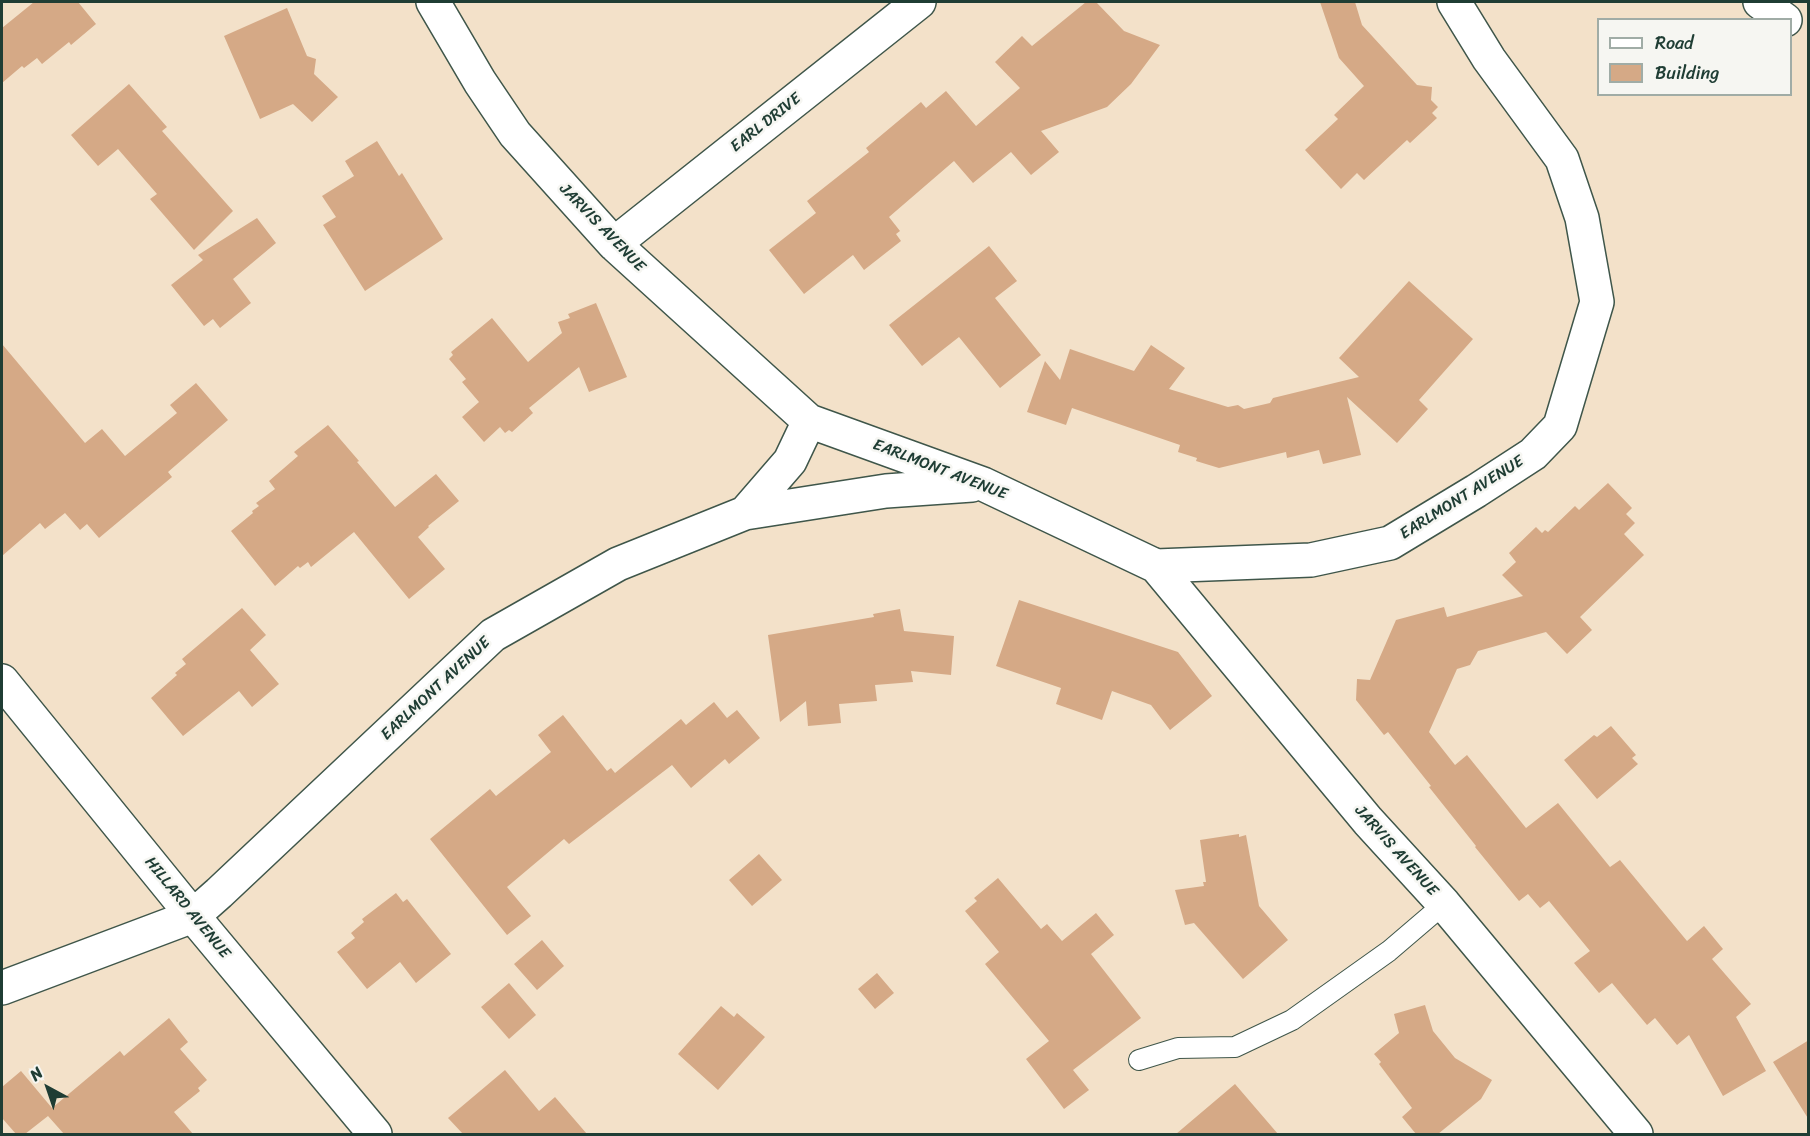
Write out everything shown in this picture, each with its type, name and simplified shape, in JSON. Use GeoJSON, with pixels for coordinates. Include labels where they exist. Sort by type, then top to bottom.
{"type":"FeatureCollection","features":[{"type":"Feature","properties":{"kind":"street","name":"JARVIS AVENUE"},"geometry":{"type":"LineString","coordinates":[[433,2],[480,82],[515,134],[614,244],[809,421]]}},
{"type":"Feature","properties":{"kind":"street","name":"EARL DRIVE"},"geometry":{"type":"LineString","coordinates":[[614,244],[919,2]]}},
{"type":"Feature","properties":{"kind":"street","name":"EARLMONT AVENUE"},"geometry":{"type":"LineString","coordinates":[[2,988],[193,916],[493,635],[618,564],[745,513],[790,461],[809,421],[983,484],[1156,566],[1311,560],[1390,543],[1533,454],[1560,426],[1597,302],[1582,218],[1562,159],[1489,59],[1454,2]]}},
{"type":"Feature","properties":{"kind":"street"},"geometry":{"type":"LineString","coordinates":[[1760,2],[1782,18]]}},
{"type":"Feature","properties":{"kind":"street"},"geometry":{"type":"LineString","coordinates":[[1792,24],[1809,36]]}},
{"type":"Feature","properties":{"kind":"street"},"geometry":{"type":"LineString","coordinates":[[745,513],[886,491],[983,484]]}},
{"type":"Feature","properties":{"kind":"street","name":"JARVIS AVENUE"},"geometry":{"type":"LineString","coordinates":[[1156,566],[1368,821],[1444,904],[1636,1134]]}},
{"type":"Feature","properties":{"kind":"street","name":"HILLARD AVENUE"},"geometry":{"type":"LineString","coordinates":[[2,681],[193,916],[375,1134]]}},
{"type":"Feature","properties":{"kind":"lane"},"geometry":{"type":"LineString","coordinates":[[1139,1060],[1178,1048],[1235,1047],[1292,1020],[1389,951],[1444,904]]}},
{"type":"Feature","properties":{"kind":"building"},"geometry":{"type":"Polygon","coordinates":[[[34,2],[78,2],[96,24],[71,45],[69,42],[42,64],[37,58],[24,68],[22,66],[2,83],[2,28],[34,2]]]}},
{"type":"Feature","properties":{"kind":"building"},"geometry":{"type":"Polygon","coordinates":[[[1086,2],[1096,2],[1124,31],[1160,45],[1131,84],[1107,107],[1041,131],[1059,152],[1031,175],[1011,152],[973,183],[954,161],[889,217],[900,231],[896,234],[901,241],[864,270],[853,255],[804,294],[769,250],[816,213],[807,201],[869,152],[866,148],[921,102],[926,108],[946,91],[976,126],[1020,88],[995,62],[1022,36],[1032,46],[1086,2]]]}},
{"type":"Feature","properties":{"kind":"building"},"geometry":{"type":"Polygon","coordinates":[[[1320,2],[1355,2],[1362,25],[1417,85],[1432,87],[1431,100],[1438,107],[1432,113],[1437,118],[1410,143],[1407,140],[1364,180],[1357,173],[1341,189],[1305,150],[1338,119],[1334,115],[1364,86],[1339,58],[1320,2]]]}},
{"type":"Feature","properties":{"kind":"building"},"geometry":{"type":"Polygon","coordinates":[[[287,8],[307,56],[316,59],[314,74],[338,97],[312,122],[293,104],[260,119],[224,36],[287,8]]]}},
{"type":"Feature","properties":{"kind":"building"},"geometry":{"type":"Polygon","coordinates":[[[129,84],[167,127],[162,131],[233,211],[194,250],[150,199],[157,194],[118,149],[98,166],[71,135],[129,84]]]}},
{"type":"Feature","properties":{"kind":"building"},"geometry":{"type":"Polygon","coordinates":[[[377,141],[399,176],[402,173],[443,239],[365,291],[323,225],[336,217],[322,196],[354,176],[345,161],[377,141]]]}},
{"type":"Feature","properties":{"kind":"building"},"geometry":{"type":"Polygon","coordinates":[[[257,218],[276,243],[233,279],[251,303],[220,328],[213,319],[204,326],[171,285],[203,260],[198,255],[257,218]]]}},
{"type":"Feature","properties":{"kind":"building"},"geometry":{"type":"Polygon","coordinates":[[[989,246],[1017,281],[995,298],[1041,355],[1000,388],[959,337],[922,366],[889,325],[989,246]]]}},
{"type":"Feature","properties":{"kind":"building"},"geometry":{"type":"Polygon","coordinates":[[[1409,281],[1473,339],[1419,400],[1428,409],[1397,443],[1347,397],[1361,455],[1323,464],[1319,450],[1287,458],[1286,452],[1219,468],[1196,461],[1197,458],[1178,452],[1180,445],[1072,408],[1066,425],[1027,412],[1045,361],[1060,380],[1070,349],[1134,371],[1151,345],[1185,368],[1169,389],[1228,407],[1238,405],[1244,409],[1270,403],[1273,398],[1359,377],[1339,358],[1409,281]]]}},
{"type":"Feature","properties":{"kind":"building"},"geometry":{"type":"Polygon","coordinates":[[[596,303],[627,377],[589,392],[579,367],[529,408],[533,413],[512,432],[509,430],[505,433],[500,427],[484,442],[462,417],[479,402],[462,382],[466,379],[449,359],[453,355],[451,352],[492,318],[528,362],[562,333],[558,322],[570,318],[568,314],[596,303]]]}},
{"type":"Feature","properties":{"kind":"building"},"geometry":{"type":"Polygon","coordinates":[[[2,344],[85,443],[102,429],[125,456],[177,413],[170,405],[196,383],[228,420],[168,472],[172,477],[99,538],[87,524],[80,530],[65,513],[45,529],[40,523],[2,556],[2,344]]]}},
{"type":"Feature","properties":{"kind":"building"},"geometry":{"type":"Polygon","coordinates":[[[328,425],[395,507],[436,474],[459,501],[418,537],[445,569],[409,599],[354,532],[311,567],[308,562],[300,568],[298,566],[275,586],[231,531],[253,513],[252,511],[259,506],[256,503],[275,489],[269,481],[298,456],[294,452],[328,425]]]}},
{"type":"Feature","properties":{"kind":"building"},"geometry":{"type":"Polygon","coordinates":[[[1608,483],[1632,508],[1626,514],[1635,523],[1624,534],[1644,555],[1580,617],[1592,630],[1567,654],[1546,632],[1478,651],[1470,665],[1457,669],[1429,732],[1455,765],[1467,755],[1526,828],[1558,803],[1610,867],[1620,860],[1687,941],[1704,926],[1723,949],[1712,959],[1751,1004],[1736,1017],[1766,1071],[1723,1096],[1689,1035],[1677,1045],[1655,1018],[1647,1025],[1612,983],[1599,993],[1574,963],[1590,951],[1549,901],[1540,908],[1528,894],[1519,901],[1388,732],[1384,735],[1356,700],[1357,679],[1370,680],[1396,620],[1444,607],[1447,617],[1523,596],[1502,575],[1516,562],[1509,553],[1536,527],[1542,533],[1545,530],[1548,532],[1575,506],[1579,510],[1608,483]]]}},
{"type":"Feature","properties":{"kind":"building"},"geometry":{"type":"Polygon","coordinates":[[[1019,600],[1178,652],[1212,696],[1170,730],[1151,705],[1112,691],[1102,720],[1056,704],[1061,688],[996,666],[1019,600]]]}},
{"type":"Feature","properties":{"kind":"building"},"geometry":{"type":"Polygon","coordinates":[[[242,608],[266,635],[250,650],[279,684],[252,707],[239,691],[183,736],[151,698],[186,664],[182,659],[242,608]]]}},
{"type":"Feature","properties":{"kind":"building"},"geometry":{"type":"Polygon","coordinates":[[[900,609],[904,631],[954,636],[951,675],[911,671],[913,682],[875,685],[877,701],[839,704],[841,723],[808,726],[806,701],[780,722],[768,635],[874,617],[873,614],[900,609]]]}},
{"type":"Feature","properties":{"kind":"building"},"geometry":{"type":"Polygon","coordinates":[[[714,702],[727,718],[737,710],[760,738],[729,764],[725,759],[691,788],[672,765],[569,844],[564,839],[507,887],[531,916],[507,935],[430,839],[490,789],[496,796],[551,752],[538,735],[563,715],[607,771],[611,768],[615,773],[681,719],[686,725],[714,702]]]}},
{"type":"Feature","properties":{"kind":"building"},"geometry":{"type":"Polygon","coordinates":[[[1611,726],[1636,755],[1632,758],[1638,764],[1597,799],[1564,760],[1594,735],[1597,737],[1611,726]]]}},
{"type":"Feature","properties":{"kind":"building"},"geometry":{"type":"Polygon","coordinates":[[[1239,834],[1239,837],[1246,835],[1259,906],[1288,940],[1243,979],[1194,923],[1185,925],[1175,890],[1204,886],[1203,882],[1206,882],[1200,840],[1239,834]]]}},
{"type":"Feature","properties":{"kind":"building"},"geometry":{"type":"Polygon","coordinates":[[[759,854],[782,880],[752,906],[729,880],[759,854]]]}},
{"type":"Feature","properties":{"kind":"building"},"geometry":{"type":"Polygon","coordinates":[[[998,878],[1041,929],[1047,924],[1062,941],[1096,913],[1114,935],[1091,954],[1141,1018],[1073,1070],[1089,1090],[1064,1109],[1026,1059],[1049,1041],[985,964],[999,952],[965,911],[977,901],[974,898],[998,878]]]}},
{"type":"Feature","properties":{"kind":"building"},"geometry":{"type":"Polygon","coordinates":[[[396,893],[403,902],[407,899],[451,954],[416,983],[400,962],[367,989],[337,952],[355,938],[351,933],[364,922],[362,919],[396,893]]]}},
{"type":"Feature","properties":{"kind":"building"},"geometry":{"type":"Polygon","coordinates":[[[542,940],[564,966],[537,990],[514,964],[542,940]]]}},
{"type":"Feature","properties":{"kind":"building"},"geometry":{"type":"Polygon","coordinates":[[[877,973],[894,993],[875,1009],[858,989],[877,973]]]}},
{"type":"Feature","properties":{"kind":"building"},"geometry":{"type":"Polygon","coordinates":[[[509,983],[536,1015],[509,1039],[481,1007],[509,983]]]}},
{"type":"Feature","properties":{"kind":"building"},"geometry":{"type":"Polygon","coordinates":[[[1425,1005],[1433,1031],[1455,1058],[1492,1080],[1481,1099],[1438,1134],[1416,1134],[1402,1117],[1412,1108],[1374,1054],[1399,1033],[1394,1014],[1425,1005]]]}},
{"type":"Feature","properties":{"kind":"building"},"geometry":{"type":"Polygon","coordinates":[[[721,1006],[734,1017],[737,1013],[765,1037],[718,1090],[678,1054],[721,1006]]]}},
{"type":"Feature","properties":{"kind":"building"},"geometry":{"type":"Polygon","coordinates":[[[169,1018],[188,1042],[180,1049],[207,1080],[198,1088],[200,1091],[174,1112],[193,1134],[64,1134],[48,1116],[25,1134],[16,1134],[2,1118],[2,1087],[21,1071],[52,1108],[120,1051],[124,1056],[169,1018]]]}},
{"type":"Feature","properties":{"kind":"building"},"geometry":{"type":"Polygon","coordinates":[[[1809,1040],[1809,1120],[1773,1062],[1809,1040]]]}},
{"type":"Feature","properties":{"kind":"building"},"geometry":{"type":"Polygon","coordinates":[[[505,1070],[539,1111],[555,1097],[587,1134],[463,1134],[448,1118],[505,1070]]]}},
{"type":"Feature","properties":{"kind":"building"},"geometry":{"type":"Polygon","coordinates":[[[1235,1084],[1278,1134],[1176,1134],[1235,1084]]]}}]}
